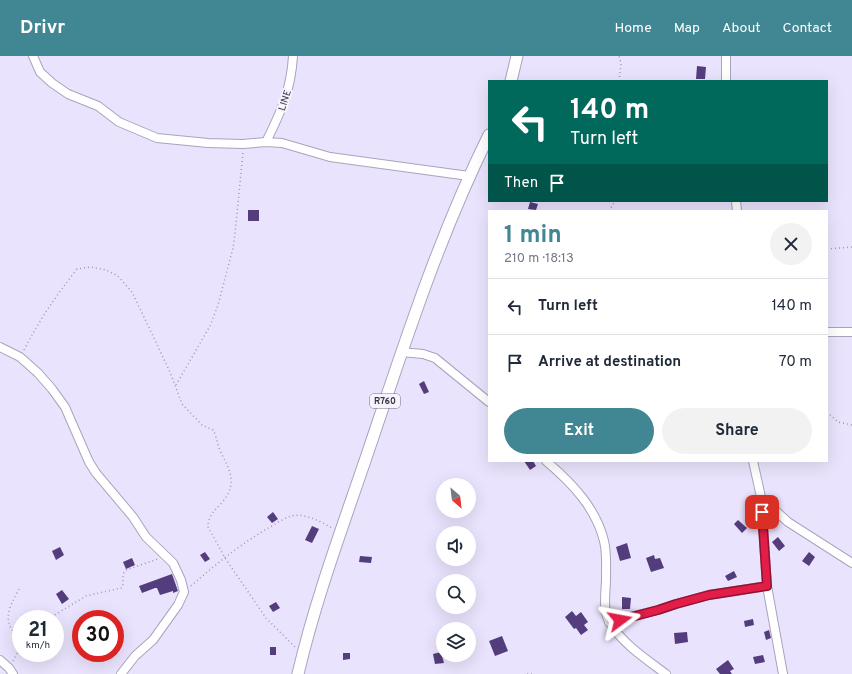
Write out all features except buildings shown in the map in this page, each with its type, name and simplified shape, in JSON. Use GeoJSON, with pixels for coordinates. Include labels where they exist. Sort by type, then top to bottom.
{"type":"FeatureCollection","features":[{"type":"Feature","properties":{"kind":"main road"},"geometry":{"type":"LineString","coordinates":[[511,80],[517,56]]}},
{"type":"Feature","properties":{"kind":"main road","name":"R760"},"geometry":{"type":"LineString","coordinates":[[298,674],[323,583],[433,263],[469,176],[488,137]]}},
{"type":"Feature","properties":{"kind":"street"},"geometry":{"type":"LineString","coordinates":[[33,56],[40,72],[52,83],[68,94],[98,106],[119,122],[157,138],[208,143],[282,143],[330,157],[469,176]]}},
{"type":"Feature","properties":{"kind":"street","name":"LINE"},"geometry":{"type":"LineString","coordinates":[[266,142],[283,107],[292,74],[293,56]]}},
{"type":"Feature","properties":{"kind":"street"},"geometry":{"type":"LineString","coordinates":[[726,56],[726,80]]}},
{"type":"Feature","properties":{"kind":"street"},"geometry":{"type":"LineString","coordinates":[[828,332],[852,332]]}},
{"type":"Feature","properties":{"kind":"street"},"geometry":{"type":"LineString","coordinates":[[0,347],[20,357],[47,384],[65,407],[89,462],[96,473],[133,517],[146,536],[167,556],[178,571],[184,592],[178,605],[153,640],[135,656],[121,674]]}},
{"type":"Feature","properties":{"kind":"street"},"geometry":{"type":"LineString","coordinates":[[402,352],[423,354],[435,358],[488,401]]}},
{"type":"Feature","properties":{"kind":"street"},"geometry":{"type":"LineString","coordinates":[[547,462],[569,481],[585,500],[595,516],[600,528],[606,554],[605,607],[609,622],[637,652],[666,674]]}},
{"type":"Feature","properties":{"kind":"street"},"geometry":{"type":"LineString","coordinates":[[754,462],[760,497],[767,586],[783,674]]}},
{"type":"Feature","properties":{"kind":"street"},"geometry":{"type":"LineString","coordinates":[[760,497],[788,522],[852,563]]}},
{"type":"Feature","properties":{"kind":"street"},"geometry":{"type":"LineString","coordinates":[[609,622],[653,612],[709,595],[767,586]]}},
{"type":"Feature","properties":{"kind":"street"},"geometry":{"type":"LineString","coordinates":[[0,660],[11,671]]}},
{"type":"Feature","properties":{"kind":"path"},"geometry":{"type":"LineString","coordinates":[[619,56],[621,64],[619,80]]}},
{"type":"Feature","properties":{"kind":"path"},"geometry":{"type":"LineString","coordinates":[[175,386],[210,326],[223,288],[235,234],[243,144]]}},
{"type":"Feature","properties":{"kind":"path"},"geometry":{"type":"LineString","coordinates":[[828,249],[852,247]]}},
{"type":"Feature","properties":{"kind":"path"},"geometry":{"type":"LineString","coordinates":[[20,357],[36,325],[52,300],[77,270],[91,267],[106,270],[118,276],[132,292],[170,372],[178,397],[185,409],[202,425],[213,430],[229,469],[232,480],[231,487],[224,501],[214,511],[208,521],[208,526],[225,558],[266,618],[302,655]]}},
{"type":"Feature","properties":{"kind":"path"},"geometry":{"type":"LineString","coordinates":[[828,413],[838,422],[852,426]]}},
{"type":"Feature","properties":{"kind":"path"},"geometry":{"type":"LineString","coordinates":[[184,592],[242,544],[263,530],[290,516],[314,519],[340,533]]}},
{"type":"Feature","properties":{"kind":"path"},"geometry":{"type":"LineString","coordinates":[[63,610],[86,596],[121,588],[123,586],[123,574],[126,570],[167,556]]}},
{"type":"Feature","properties":{"kind":"path"},"geometry":{"type":"LineString","coordinates":[[12,629],[7,617],[19,589]]}},
{"type":"Feature","properties":{"kind":"path"},"geometry":{"type":"LineString","coordinates":[[527,674],[532,674]]}},
{"type":"Feature","properties":{"kind":"route"},"geometry":{"type":"LineString","coordinates":[[620,620],[643,615],[695,598],[767,586],[762,512]]}}]}
